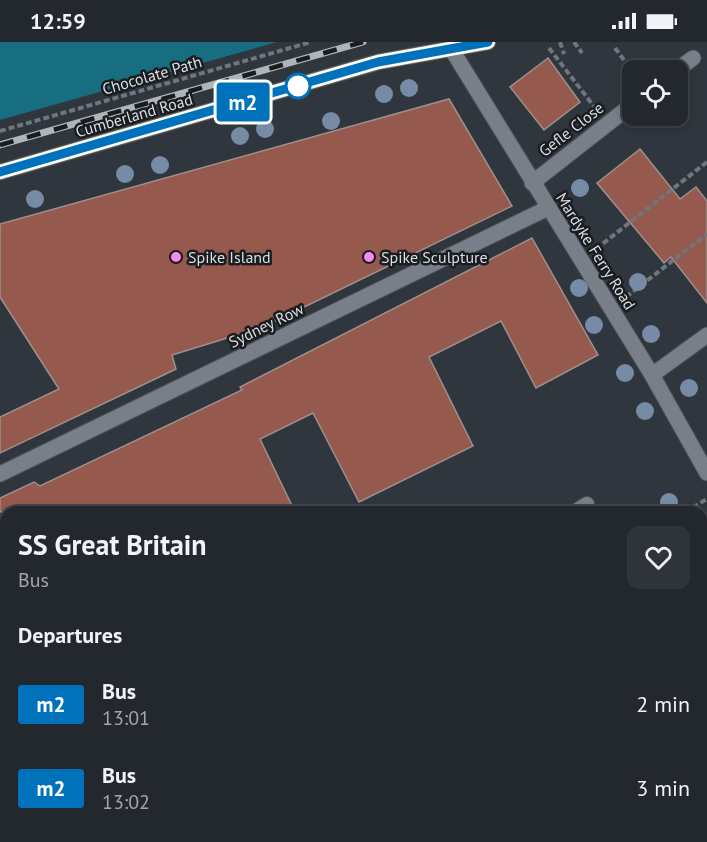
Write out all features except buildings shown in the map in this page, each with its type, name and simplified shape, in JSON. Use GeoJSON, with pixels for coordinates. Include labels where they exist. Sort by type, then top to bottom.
{"type":"FeatureCollection","features":[{"type":"Feature","properties":{"kind":"street","name":"Cumberland Road"},"geometry":{"type":"LineString","coordinates":[[0,172],[378,62],[488,42]]}},
{"type":"Feature","properties":{"kind":"street","name":"Mardyke Ferry Road"},"geometry":{"type":"LineString","coordinates":[[452,50],[652,375],[707,473]]}},
{"type":"Feature","properties":{"kind":"street"},"geometry":{"type":"LineString","coordinates":[[688,62],[693,58]]}},
{"type":"Feature","properties":{"kind":"street","name":"Gefle Close"},"geometry":{"type":"LineString","coordinates":[[532,183],[622,112]]}},
{"type":"Feature","properties":{"kind":"street","name":"Sydney Row"},"geometry":{"type":"LineString","coordinates":[[0,474],[548,208]]}},
{"type":"Feature","properties":{"kind":"street"},"geometry":{"type":"LineString","coordinates":[[652,375],[707,335]]}},
{"type":"Feature","properties":{"kind":"path","name":"Chocolate Path"},"geometry":{"type":"LineString","coordinates":[[0,131],[311,42]]}},
{"type":"Feature","properties":{"kind":"path"},"geometry":{"type":"LineString","coordinates":[[560,42],[564,54]]}},
{"type":"Feature","properties":{"kind":"path"},"geometry":{"type":"LineString","coordinates":[[574,42],[582,53]]}},
{"type":"Feature","properties":{"kind":"path"},"geometry":{"type":"LineString","coordinates":[[549,48],[607,124]]}},
{"type":"Feature","properties":{"kind":"path"},"geometry":{"type":"LineString","coordinates":[[615,48],[624,60]]}},
{"type":"Feature","properties":{"kind":"path"},"geometry":{"type":"LineString","coordinates":[[582,260],[707,162]]}},
{"type":"Feature","properties":{"kind":"path"},"geometry":{"type":"LineString","coordinates":[[611,309],[707,234]]}},
{"type":"Feature","properties":{"kind":"water"},"geometry":{"type":"Polygon","coordinates":[[[0,42],[277,42],[0,120],[0,42]]]}},
{"type":"Feature","properties":{"kind":"railway"},"geometry":{"type":"LineString","coordinates":[[0,145],[363,42]]}},
{"type":"Feature","properties":{"kind":"bus line","name":"m2"},"geometry":{"type":"LineString","coordinates":[[0,172],[378,62],[488,42]]}},
{"type":"Feature","properties":{"kind":"place","name":"Spike Island"},"geometry":{"type":"Point","coordinates":[176,257]}},
{"type":"Feature","properties":{"kind":"place","name":"Spike Sculpture"},"geometry":{"type":"Point","coordinates":[369,257]}}]}
